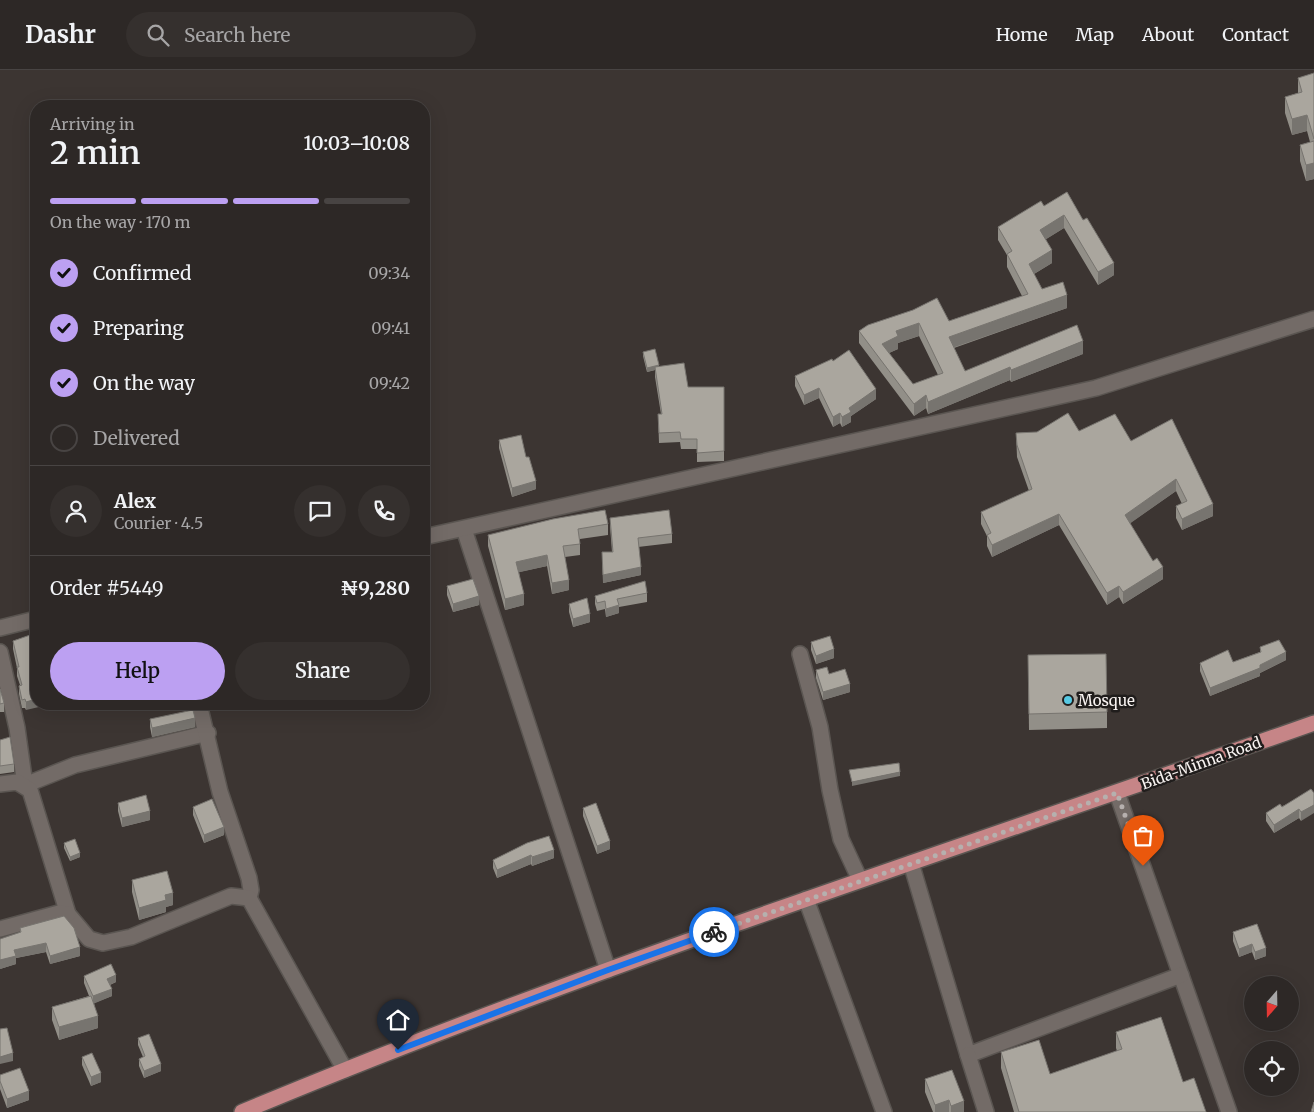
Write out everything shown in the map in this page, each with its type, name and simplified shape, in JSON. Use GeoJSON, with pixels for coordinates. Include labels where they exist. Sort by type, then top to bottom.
{"type":"FeatureCollection","features":[{"type":"Feature","properties":{"kind":"main road","name":"Bida-Minna Road"},"geometry":{"type":"LineString","coordinates":[[242,1112],[345,1070],[608,970],[860,880],[1117,793],[1314,723]]}},
{"type":"Feature","properties":{"kind":"street"},"geometry":{"type":"LineString","coordinates":[[430,536],[1096,388],[1314,319]]}},
{"type":"Feature","properties":{"kind":"street"},"geometry":{"type":"LineString","coordinates":[[464,529],[608,970]]}},
{"type":"Feature","properties":{"kind":"street"},"geometry":{"type":"LineString","coordinates":[[0,628],[30,620]]}},
{"type":"Feature","properties":{"kind":"street"},"geometry":{"type":"LineString","coordinates":[[0,652],[17,728],[25,785],[33,796],[68,914],[89,938],[103,943],[131,937],[231,896],[249,898]]}},
{"type":"Feature","properties":{"kind":"street"},"geometry":{"type":"LineString","coordinates":[[800,654],[820,727],[830,790],[842,839],[860,880]]}},
{"type":"Feature","properties":{"kind":"street"},"geometry":{"type":"LineString","coordinates":[[201,710],[208,733],[220,792],[249,878],[251,890],[249,898],[345,1070]]}},
{"type":"Feature","properties":{"kind":"street"},"geometry":{"type":"LineString","coordinates":[[0,784],[17,782],[25,785],[75,765],[208,733]]}},
{"type":"Feature","properties":{"kind":"street"},"geometry":{"type":"LineString","coordinates":[[1117,793],[1229,1112]]}},
{"type":"Feature","properties":{"kind":"street"},"geometry":{"type":"LineString","coordinates":[[911,863],[986,1112]]}},
{"type":"Feature","properties":{"kind":"street"},"geometry":{"type":"LineString","coordinates":[[806,899],[884,1112]]}},
{"type":"Feature","properties":{"kind":"street"},"geometry":{"type":"LineString","coordinates":[[0,929],[59,913],[68,914]]}},
{"type":"Feature","properties":{"kind":"street"},"geometry":{"type":"LineString","coordinates":[[968,1055],[1181,975]]}},
{"type":"Feature","properties":{"kind":"building"},"geometry":{"type":"Polygon","coordinates":[[[1314,73],[1314,139],[1307,115],[1292,119],[1285,97],[1302,92],[1298,78],[1314,73]]]}},
{"type":"Feature","properties":{"kind":"building"},"geometry":{"type":"Polygon","coordinates":[[[1314,141],[1314,163],[1306,165],[1300,145],[1314,141]]]}},
{"type":"Feature","properties":{"kind":"building"},"geometry":{"type":"Polygon","coordinates":[[[1067,192],[1083,220],[1087,218],[1114,263],[1098,272],[1064,215],[1040,230],[1052,250],[1029,264],[1042,289],[1063,282],[1067,295],[949,337],[965,371],[1077,325],[1083,341],[1011,370],[1010,367],[928,402],[926,395],[914,404],[859,331],[868,325],[913,310],[937,298],[949,321],[1028,294],[1007,254],[1012,251],[998,227],[1041,201],[1044,206],[1067,192]],[[919,323],[896,331],[898,336],[882,344],[913,384],[943,373],[919,323]]]}},
{"type":"Feature","properties":{"kind":"building"},"geometry":{"type":"Polygon","coordinates":[[[655,349],[659,365],[647,368],[643,352],[655,349]]]}},
{"type":"Feature","properties":{"kind":"building"},"geometry":{"type":"Polygon","coordinates":[[[849,350],[876,389],[849,408],[851,412],[842,417],[840,413],[833,417],[819,388],[804,395],[795,376],[832,359],[833,361],[849,350]]]}},
{"type":"Feature","properties":{"kind":"building"},"geometry":{"type":"Polygon","coordinates":[[[684,363],[688,387],[724,387],[724,451],[697,453],[697,439],[681,439],[680,432],[659,433],[658,414],[662,414],[655,367],[684,363]]]}},
{"type":"Feature","properties":{"kind":"building"},"geometry":{"type":"Polygon","coordinates":[[[1068,413],[1079,431],[1115,414],[1131,441],[1172,419],[1213,504],[1182,519],[1176,506],[1187,501],[1176,479],[1125,515],[1153,561],[1157,558],[1163,567],[1123,592],[1119,586],[1107,593],[1059,514],[992,545],[987,535],[991,533],[981,512],[1032,489],[1017,445],[1016,433],[1037,432],[1068,413]]]}},
{"type":"Feature","properties":{"kind":"building"},"geometry":{"type":"Polygon","coordinates":[[[521,435],[526,457],[529,457],[536,481],[512,488],[499,440],[521,435]]]}},
{"type":"Feature","properties":{"kind":"building"},"geometry":{"type":"Polygon","coordinates":[[[605,510],[608,524],[578,529],[580,544],[563,546],[569,580],[552,583],[547,555],[516,562],[524,594],[505,599],[488,535],[553,519],[605,510]]]}},
{"type":"Feature","properties":{"kind":"building"},"geometry":{"type":"Polygon","coordinates":[[[669,510],[672,534],[638,538],[641,567],[603,575],[602,552],[613,552],[610,518],[669,510]]]}},
{"type":"Feature","properties":{"kind":"building"},"geometry":{"type":"Polygon","coordinates":[[[473,579],[479,596],[453,604],[447,586],[473,579]]]}},
{"type":"Feature","properties":{"kind":"building"},"geometry":{"type":"Polygon","coordinates":[[[645,581],[647,593],[617,599],[619,605],[606,609],[605,601],[597,603],[595,596],[645,581]]]}},
{"type":"Feature","properties":{"kind":"building"},"geometry":{"type":"Polygon","coordinates":[[[587,598],[590,614],[573,619],[569,604],[587,598]]]}},
{"type":"Feature","properties":{"kind":"building"},"geometry":{"type":"Polygon","coordinates":[[[30,635],[30,701],[26,702],[25,699],[22,700],[19,686],[22,685],[13,641],[30,635]]]}},
{"type":"Feature","properties":{"kind":"building"},"geometry":{"type":"Polygon","coordinates":[[[830,636],[834,649],[816,656],[811,642],[830,636]]]}},
{"type":"Feature","properties":{"kind":"building"},"geometry":{"type":"Polygon","coordinates":[[[1279,640],[1286,652],[1260,665],[1260,668],[1210,688],[1200,663],[1228,650],[1233,662],[1261,652],[1260,647],[1279,640]]]}},
{"type":"Feature","properties":{"kind":"building","name":"Mosque"},"geometry":{"type":"Polygon","coordinates":[[[1106,654],[1107,712],[1029,714],[1028,655],[1106,654]]]}},
{"type":"Feature","properties":{"kind":"building"},"geometry":{"type":"Polygon","coordinates":[[[827,667],[829,674],[845,669],[850,684],[823,692],[816,670],[827,667]]]}},
{"type":"Feature","properties":{"kind":"building"},"geometry":{"type":"Polygon","coordinates":[[[0,689],[4,703],[0,704],[0,689]]]}},
{"type":"Feature","properties":{"kind":"building"},"geometry":{"type":"Polygon","coordinates":[[[193,710],[195,718],[152,728],[150,719],[193,710]]]}},
{"type":"Feature","properties":{"kind":"building"},"geometry":{"type":"Polygon","coordinates":[[[10,737],[14,764],[0,766],[0,740],[10,737]]]}},
{"type":"Feature","properties":{"kind":"building"},"geometry":{"type":"Polygon","coordinates":[[[899,763],[900,772],[852,782],[849,770],[899,763]]]}},
{"type":"Feature","properties":{"kind":"building"},"geometry":{"type":"Polygon","coordinates":[[[1311,789],[1314,793],[1314,805],[1301,812],[1299,809],[1274,825],[1266,813],[1280,804],[1282,807],[1311,789]]]}},
{"type":"Feature","properties":{"kind":"building"},"geometry":{"type":"Polygon","coordinates":[[[146,795],[150,811],[122,818],[118,803],[146,795]]]}},
{"type":"Feature","properties":{"kind":"building"},"geometry":{"type":"Polygon","coordinates":[[[212,799],[224,827],[204,835],[193,807],[212,799]]]}},
{"type":"Feature","properties":{"kind":"building"},"geometry":{"type":"Polygon","coordinates":[[[596,803],[610,841],[597,846],[583,808],[596,803]]]}},
{"type":"Feature","properties":{"kind":"building"},"geometry":{"type":"Polygon","coordinates":[[[549,836],[554,850],[532,857],[531,855],[497,870],[493,860],[527,843],[549,836]]]}},
{"type":"Feature","properties":{"kind":"building"},"geometry":{"type":"Polygon","coordinates":[[[75,839],[80,853],[70,857],[64,843],[75,839]]]}},
{"type":"Feature","properties":{"kind":"building"},"geometry":{"type":"Polygon","coordinates":[[[167,871],[173,893],[165,895],[166,900],[139,908],[132,880],[167,871]]]}},
{"type":"Feature","properties":{"kind":"building"},"geometry":{"type":"Polygon","coordinates":[[[64,916],[74,928],[80,947],[50,956],[46,943],[14,950],[16,956],[0,960],[0,939],[21,932],[20,928],[64,916]]]}},
{"type":"Feature","properties":{"kind":"building"},"geometry":{"type":"Polygon","coordinates":[[[1257,924],[1266,948],[1255,952],[1252,944],[1239,949],[1233,932],[1257,924]]]}},
{"type":"Feature","properties":{"kind":"building"},"geometry":{"type":"Polygon","coordinates":[[[111,964],[116,975],[107,979],[112,989],[93,996],[84,976],[111,964]]]}},
{"type":"Feature","properties":{"kind":"building"},"geometry":{"type":"Polygon","coordinates":[[[91,996],[98,1016],[59,1027],[52,1007],[91,996]]]}},
{"type":"Feature","properties":{"kind":"building"},"geometry":{"type":"Polygon","coordinates":[[[1161,1017],[1183,1082],[1194,1078],[1206,1112],[1019,1112],[1001,1052],[1039,1040],[1050,1074],[1122,1049],[1116,1032],[1161,1017]]]}},
{"type":"Feature","properties":{"kind":"building"},"geometry":{"type":"Polygon","coordinates":[[[7,1028],[13,1053],[0,1057],[0,1029],[7,1028]]]}},
{"type":"Feature","properties":{"kind":"building"},"geometry":{"type":"Polygon","coordinates":[[[149,1034],[161,1064],[144,1071],[139,1059],[145,1056],[138,1038],[149,1034]]]}},
{"type":"Feature","properties":{"kind":"building"},"geometry":{"type":"Polygon","coordinates":[[[92,1053],[101,1073],[91,1077],[82,1057],[92,1053]]]}},
{"type":"Feature","properties":{"kind":"building"},"geometry":{"type":"Polygon","coordinates":[[[20,1068],[29,1091],[7,1099],[0,1081],[0,1075],[20,1068]]]}},
{"type":"Feature","properties":{"kind":"building"},"geometry":{"type":"Polygon","coordinates":[[[952,1070],[964,1101],[951,1106],[949,1100],[935,1105],[925,1079],[952,1070]]]}},
{"type":"Feature","properties":{"kind":"way so far"},"geometry":{"type":"LineString","coordinates":[[714,932],[1117,793],[1143,866]]}},
{"type":"Feature","properties":{"kind":"place","name":"Mosque"},"geometry":{"type":"Point","coordinates":[1068,700]}},
{"type":"Feature","properties":{"kind":"route"},"geometry":{"type":"LineString","coordinates":[[398,1050],[714,932]]}}]}
